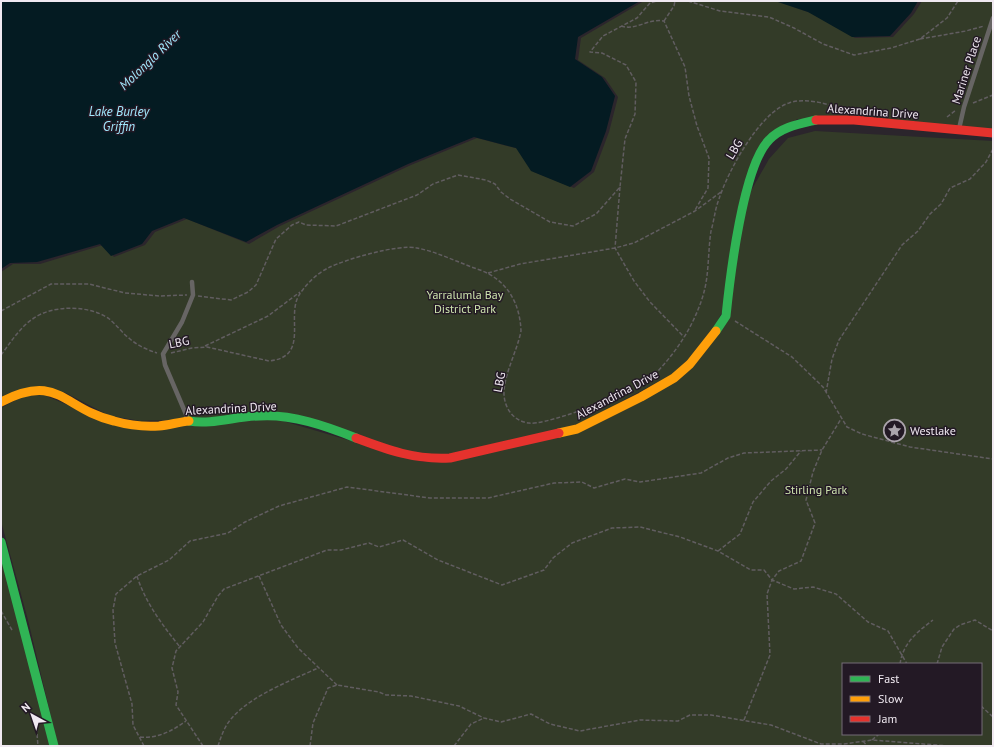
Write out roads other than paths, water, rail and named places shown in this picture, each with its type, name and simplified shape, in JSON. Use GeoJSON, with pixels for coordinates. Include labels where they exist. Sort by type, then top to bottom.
{"type":"FeatureCollection","features":[{"type":"Feature","properties":{"kind":"main road","name":"Alexandrina Drive"},"geometry":{"type":"LineString","coordinates":[[1,402],[13,394],[30,390],[48,390],[64,396],[95,414],[111,420],[149,426],[189,421],[198,422],[247,417],[279,416],[346,434],[417,459],[433,460],[450,458],[577,429],[674,378],[690,364],[708,344],[726,316],[729,289],[747,186],[756,160],[768,140],[782,129],[818,119],[854,120],[993,133]]}},
{"type":"Feature","properties":{"kind":"main road"},"geometry":{"type":"LineString","coordinates":[[1,542],[54,746]]}},
{"type":"Feature","properties":{"kind":"lane","name":"Mariner Place"},"geometry":{"type":"LineString","coordinates":[[959,129],[964,107],[993,18]]}},
{"type":"Feature","properties":{"kind":"lane"},"geometry":{"type":"LineString","coordinates":[[189,421],[165,365],[163,354],[182,322],[193,295],[192,282]]}},
{"type":"Feature","properties":{"kind":"water","name":"Lake Burley Griffin"},"geometry":{"type":"Polygon","coordinates":[[[1,1],[640,1],[578,37],[575,59],[602,77],[615,96],[606,131],[591,171],[570,187],[531,171],[516,148],[474,137],[408,164],[277,225],[246,242],[184,218],[152,231],[142,244],[111,256],[100,244],[37,262],[10,263],[1,269],[1,1]]]}},
{"type":"Feature","properties":{"kind":"water"},"geometry":{"type":"Polygon","coordinates":[[[775,1],[918,1],[911,13],[890,36],[852,37],[808,12],[775,1]]]}},
{"type":"Feature","properties":{"kind":"place","name":"Westlake"},"geometry":{"type":"Point","coordinates":[895,430]}},
{"type":"Feature","properties":{"kind":"water label","name":"Molonglo River"},"geometry":{"type":"Point","coordinates":[150,60]}},
{"type":"Feature","properties":{"kind":"park label","name":"Yarralumla Bay District Park"},"geometry":{"type":"Point","coordinates":[465,301]}},
{"type":"Feature","properties":{"kind":"park label","name":"Stirling Park"},"geometry":{"type":"Point","coordinates":[816,489]}}]}
